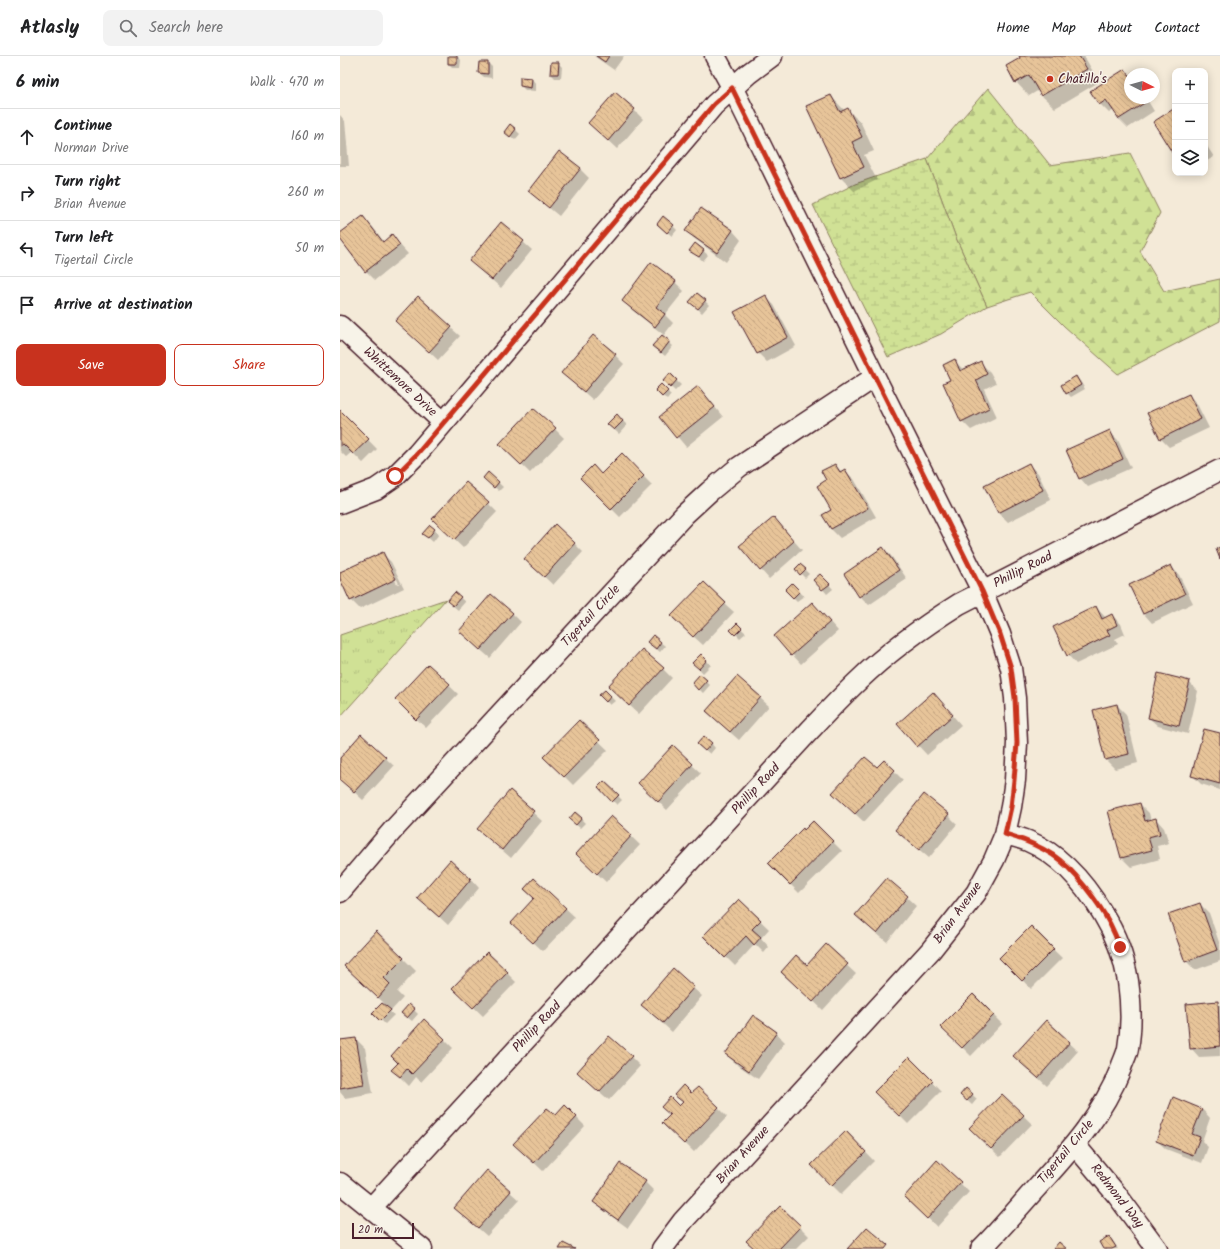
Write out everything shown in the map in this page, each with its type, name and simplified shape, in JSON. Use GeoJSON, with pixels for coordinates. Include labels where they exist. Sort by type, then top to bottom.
{"type":"FeatureCollection","features":[{"type":"Feature","properties":{"kind":"street","name":"Brian Avenue"},"geometry":{"type":"LineString","coordinates":[[662,1249],[683,1221],[935,945],[976,893],[994,860],[1005,834],[1011,807],[1017,743],[1015,698],[1011,668],[1000,634],[982,591],[715,56]]}},
{"type":"Feature","properties":{"kind":"street"},"geometry":{"type":"LineString","coordinates":[[340,503],[376,489],[395,476],[417,454],[709,110],[748,74],[772,56]]}},
{"type":"Feature","properties":{"kind":"street","name":"Whittemore Drive"},"geometry":{"type":"LineString","coordinates":[[340,326],[443,422]]}},
{"type":"Feature","properties":{"kind":"street","name":"Tigertail Circle"},"geometry":{"type":"LineString","coordinates":[[340,892],[393,830],[685,514],[739,467],[875,377]]}},
{"type":"Feature","properties":{"kind":"street","name":"Phillip Road"},"geometry":{"type":"LineString","coordinates":[[371,1208],[811,729],[859,680],[911,636],[939,616],[982,591],[1220,470]]}},
{"type":"Feature","properties":{"kind":"street","name":"Tigertail Circle"},"geometry":{"type":"LineString","coordinates":[[981,1249],[1075,1145],[1096,1116],[1109,1094],[1128,1049],[1131,1023],[1131,999],[1120,947],[1110,924],[1098,905],[1072,872],[1054,856],[1029,842],[1005,834]]}},
{"type":"Feature","properties":{"kind":"street","name":"Redmond Way"},"geometry":{"type":"LineString","coordinates":[[1075,1145],[1117,1195],[1157,1249]]}},
{"type":"Feature","properties":{"kind":"street"},"geometry":{"type":"LineString","coordinates":[[340,1183],[422,1249]]}},
{"type":"Feature","properties":{"kind":"green space"},"geometry":{"type":"Polygon","coordinates":[[[988,88],[1050,165],[1130,153],[1160,213],[1140,251],[1164,291],[1220,279],[1220,321],[1118,374],[1064,326],[1030,292],[987,306],[956,238],[927,159],[988,88]]]}},
{"type":"Feature","properties":{"kind":"green space"},"geometry":{"type":"Polygon","coordinates":[[[927,159],[956,238],[987,306],[941,334],[888,357],[813,205],[855,184],[927,159]]]}},
{"type":"Feature","properties":{"kind":"green space"},"geometry":{"type":"Polygon","coordinates":[[[446,599],[340,717],[340,635],[446,599]]]}},
{"type":"Feature","properties":{"kind":"building"},"geometry":{"type":"Polygon","coordinates":[[[448,56],[457,56],[457,64],[448,64],[448,56]]]}},
{"type":"Feature","properties":{"kind":"building"},"geometry":{"type":"Polygon","coordinates":[[[596,56],[609,56],[605,62],[596,56]]]}},
{"type":"Feature","properties":{"kind":"building","name":"Chatilla's"},"geometry":{"type":"Polygon","coordinates":[[[1019,56],[1079,56],[1087,69],[1041,96],[1029,75],[1015,83],[1006,66],[1020,58],[1019,56]]]}},
{"type":"Feature","properties":{"kind":"building"},"geometry":{"type":"Polygon","coordinates":[[[479,62],[488,62],[488,74],[478,73],[479,62]]]}},
{"type":"Feature","properties":{"kind":"building"},"geometry":{"type":"Polygon","coordinates":[[[551,62],[559,62],[558,74],[550,74],[551,62]]]}},
{"type":"Feature","properties":{"kind":"building"},"geometry":{"type":"Polygon","coordinates":[[[1124,70],[1124,104],[1143,104],[1119,119],[1106,100],[1099,105],[1090,91],[1124,70]]]}},
{"type":"Feature","properties":{"kind":"building"},"geometry":{"type":"Polygon","coordinates":[[[520,77],[532,78],[531,88],[520,86],[520,77]]]}},
{"type":"Feature","properties":{"kind":"building"},"geometry":{"type":"Polygon","coordinates":[[[615,92],[635,109],[608,141],[588,123],[615,92]]]}},
{"type":"Feature","properties":{"kind":"building"},"geometry":{"type":"Polygon","coordinates":[[[831,95],[840,112],[848,108],[862,137],[852,142],[864,167],[840,178],[806,106],[831,95]]]}},
{"type":"Feature","properties":{"kind":"building"},"geometry":{"type":"Polygon","coordinates":[[[1172,110],[1172,152],[1153,122],[1172,110]]]}},
{"type":"Feature","properties":{"kind":"building"},"geometry":{"type":"Polygon","coordinates":[[[510,124],[516,129],[510,137],[504,132],[510,124]]]}},
{"type":"Feature","properties":{"kind":"building"},"geometry":{"type":"Polygon","coordinates":[[[559,151],[581,168],[549,208],[528,191],[559,151]]]}},
{"type":"Feature","properties":{"kind":"building"},"geometry":{"type":"Polygon","coordinates":[[[701,208],[733,230],[717,253],[685,231],[701,208]]]}},
{"type":"Feature","properties":{"kind":"building"},"geometry":{"type":"Polygon","coordinates":[[[363,216],[383,242],[392,234],[400,245],[365,272],[340,239],[340,233],[363,216]]]}},
{"type":"Feature","properties":{"kind":"building"},"geometry":{"type":"Polygon","coordinates":[[[663,216],[674,225],[667,233],[657,224],[663,216]]]}},
{"type":"Feature","properties":{"kind":"building"},"geometry":{"type":"Polygon","coordinates":[[[501,222],[524,241],[492,280],[469,261],[501,222]]]}},
{"type":"Feature","properties":{"kind":"building"},"geometry":{"type":"Polygon","coordinates":[[[695,243],[704,250],[699,257],[689,251],[695,243]]]}},
{"type":"Feature","properties":{"kind":"building"},"geometry":{"type":"Polygon","coordinates":[[[651,262],[676,281],[656,307],[665,314],[655,327],[622,301],[651,262]]]}},
{"type":"Feature","properties":{"kind":"building"},"geometry":{"type":"Polygon","coordinates":[[[697,293],[706,300],[698,309],[689,302],[697,293]]]}},
{"type":"Feature","properties":{"kind":"building"},"geometry":{"type":"Polygon","coordinates":[[[766,295],[788,337],[757,354],[734,312],[766,295]]]}},
{"type":"Feature","properties":{"kind":"building"},"geometry":{"type":"Polygon","coordinates":[[[418,296],[452,327],[429,352],[395,321],[418,296]]]}},
{"type":"Feature","properties":{"kind":"building"},"geometry":{"type":"Polygon","coordinates":[[[593,335],[616,354],[584,392],[561,373],[593,335]]]}},
{"type":"Feature","properties":{"kind":"building"},"geometry":{"type":"Polygon","coordinates":[[[662,335],[670,341],[661,353],[652,346],[662,335]]]}},
{"type":"Feature","properties":{"kind":"building"},"geometry":{"type":"Polygon","coordinates":[[[955,359],[960,371],[981,361],[987,374],[976,380],[989,408],[961,422],[943,383],[950,380],[943,365],[955,359]]]}},
{"type":"Feature","properties":{"kind":"building"},"geometry":{"type":"Polygon","coordinates":[[[670,373],[677,380],[670,388],[663,381],[670,373]]]}},
{"type":"Feature","properties":{"kind":"building"},"geometry":{"type":"Polygon","coordinates":[[[1076,376],[1081,385],[1066,394],[1061,385],[1076,376]]]}},
{"type":"Feature","properties":{"kind":"building"},"geometry":{"type":"Polygon","coordinates":[[[661,384],[668,391],[662,397],[655,390],[661,384]]]}},
{"type":"Feature","properties":{"kind":"building"},"geometry":{"type":"Polygon","coordinates":[[[698,386],[715,407],[676,438],[659,417],[698,386]]]}},
{"type":"Feature","properties":{"kind":"building"},"geometry":{"type":"Polygon","coordinates":[[[1189,394],[1201,419],[1160,439],[1147,413],[1189,394]]]}},
{"type":"Feature","properties":{"kind":"building"},"geometry":{"type":"Polygon","coordinates":[[[533,408],[556,428],[521,465],[499,444],[533,408]]]}},
{"type":"Feature","properties":{"kind":"building"},"geometry":{"type":"Polygon","coordinates":[[[340,410],[369,439],[353,454],[343,444],[340,446],[340,410]]]}},
{"type":"Feature","properties":{"kind":"building"},"geometry":{"type":"Polygon","coordinates":[[[617,414],[623,421],[614,430],[607,424],[617,414]]]}},
{"type":"Feature","properties":{"kind":"building"},"geometry":{"type":"Polygon","coordinates":[[[1110,430],[1123,459],[1079,479],[1066,450],[1110,430]]]}},
{"type":"Feature","properties":{"kind":"building"},"geometry":{"type":"Polygon","coordinates":[[[622,453],[644,476],[611,509],[580,478],[593,465],[601,474],[622,453]]]}},
{"type":"Feature","properties":{"kind":"building"},"geometry":{"type":"Polygon","coordinates":[[[1029,463],[1043,490],[998,513],[984,486],[1029,463]]]}},
{"type":"Feature","properties":{"kind":"building"},"geometry":{"type":"Polygon","coordinates":[[[835,464],[840,472],[845,469],[868,508],[831,529],[822,515],[831,510],[817,486],[826,480],[821,471],[835,464]]]}},
{"type":"Feature","properties":{"kind":"building"},"geometry":{"type":"Polygon","coordinates":[[[488,472],[499,482],[494,488],[483,478],[488,472]]]}},
{"type":"Feature","properties":{"kind":"building"},"geometry":{"type":"Polygon","coordinates":[[[466,482],[489,502],[454,540],[432,519],[466,482]]]}},
{"type":"Feature","properties":{"kind":"building"},"geometry":{"type":"Polygon","coordinates":[[[774,517],[794,541],[760,571],[739,546],[774,517]]]}},
{"type":"Feature","properties":{"kind":"building"},"geometry":{"type":"Polygon","coordinates":[[[555,524],[575,543],[544,577],[524,559],[555,524]]]}},
{"type":"Feature","properties":{"kind":"building"},"geometry":{"type":"Polygon","coordinates":[[[430,525],[435,529],[428,538],[422,534],[430,525]]]}},
{"type":"Feature","properties":{"kind":"building"},"geometry":{"type":"Polygon","coordinates":[[[883,547],[899,570],[859,597],[844,574],[883,547]]]}},
{"type":"Feature","properties":{"kind":"building"},"geometry":{"type":"Polygon","coordinates":[[[1220,547],[1220,559],[1216,549],[1220,547]]]}},
{"type":"Feature","properties":{"kind":"building"},"geometry":{"type":"Polygon","coordinates":[[[383,552],[396,579],[350,601],[340,579],[340,572],[383,552]]]}},
{"type":"Feature","properties":{"kind":"building"},"geometry":{"type":"Polygon","coordinates":[[[800,564],[806,569],[800,575],[795,569],[800,564]]]}},
{"type":"Feature","properties":{"kind":"building"},"geometry":{"type":"Polygon","coordinates":[[[1171,565],[1185,594],[1143,614],[1129,585],[1171,565]]]}},
{"type":"Feature","properties":{"kind":"building"},"geometry":{"type":"Polygon","coordinates":[[[820,574],[830,584],[822,590],[813,580],[820,574]]]}},
{"type":"Feature","properties":{"kind":"building"},"geometry":{"type":"Polygon","coordinates":[[[704,582],[726,603],[693,637],[671,616],[704,582]]]}},
{"type":"Feature","properties":{"kind":"building"},"geometry":{"type":"Polygon","coordinates":[[[792,583],[800,591],[793,598],[785,590],[792,583]]]}},
{"type":"Feature","properties":{"kind":"building"},"geometry":{"type":"Polygon","coordinates":[[[455,592],[461,597],[453,606],[447,601],[455,592]]]}},
{"type":"Feature","properties":{"kind":"building"},"geometry":{"type":"Polygon","coordinates":[[[491,594],[513,613],[480,650],[459,631],[491,594]]]}},
{"type":"Feature","properties":{"kind":"building"},"geometry":{"type":"Polygon","coordinates":[[[812,602],[830,622],[791,656],[774,636],[812,602]]]}},
{"type":"Feature","properties":{"kind":"building"},"geometry":{"type":"Polygon","coordinates":[[[1096,606],[1102,619],[1112,614],[1117,625],[1107,630],[1110,635],[1067,656],[1053,627],[1096,606]]]}},
{"type":"Feature","properties":{"kind":"building"},"geometry":{"type":"Polygon","coordinates":[[[737,623],[742,628],[735,635],[730,630],[737,623]]]}},
{"type":"Feature","properties":{"kind":"building"},"geometry":{"type":"Polygon","coordinates":[[[653,635],[661,642],[656,649],[647,642],[653,635]]]}},
{"type":"Feature","properties":{"kind":"building"},"geometry":{"type":"Polygon","coordinates":[[[642,649],[664,668],[629,706],[608,686],[642,649]]]}},
{"type":"Feature","properties":{"kind":"building"},"geometry":{"type":"Polygon","coordinates":[[[701,654],[707,660],[699,669],[692,663],[701,654]]]}},
{"type":"Feature","properties":{"kind":"building"},"geometry":{"type":"Polygon","coordinates":[[[428,664],[450,684],[416,720],[395,699],[428,664]]]}},
{"type":"Feature","properties":{"kind":"building"},"geometry":{"type":"Polygon","coordinates":[[[1158,673],[1190,681],[1179,726],[1148,718],[1158,673]]]}},
{"type":"Feature","properties":{"kind":"building"},"geometry":{"type":"Polygon","coordinates":[[[700,674],[707,680],[698,690],[692,683],[700,674]]]}},
{"type":"Feature","properties":{"kind":"building"},"geometry":{"type":"Polygon","coordinates":[[[737,676],[761,697],[730,732],[706,711],[737,676]]]}},
{"type":"Feature","properties":{"kind":"building"},"geometry":{"type":"Polygon","coordinates":[[[605,690],[611,696],[606,702],[599,695],[605,690]]]}},
{"type":"Feature","properties":{"kind":"building"},"geometry":{"type":"Polygon","coordinates":[[[933,692],[953,715],[917,747],[897,724],[933,692]]]}},
{"type":"Feature","properties":{"kind":"building"},"geometry":{"type":"Polygon","coordinates":[[[1117,704],[1129,754],[1105,760],[1093,710],[1117,704]]]}},
{"type":"Feature","properties":{"kind":"building"},"geometry":{"type":"Polygon","coordinates":[[[579,720],[600,740],[564,777],[543,757],[579,720]]]}},
{"type":"Feature","properties":{"kind":"building"},"geometry":{"type":"Polygon","coordinates":[[[1204,729],[1220,733],[1220,784],[1191,776],[1204,729]]]}},
{"type":"Feature","properties":{"kind":"building"},"geometry":{"type":"Polygon","coordinates":[[[361,734],[386,757],[354,792],[340,780],[340,758],[361,734]]]}},
{"type":"Feature","properties":{"kind":"building"},"geometry":{"type":"Polygon","coordinates":[[[704,736],[712,743],[705,751],[697,744],[704,736]]]}},
{"type":"Feature","properties":{"kind":"building"},"geometry":{"type":"Polygon","coordinates":[[[673,745],[693,764],[658,802],[638,783],[673,745]]]}},
{"type":"Feature","properties":{"kind":"building"},"geometry":{"type":"Polygon","coordinates":[[[865,757],[877,767],[884,760],[895,770],[855,814],[832,793],[865,757]]]}},
{"type":"Feature","properties":{"kind":"building"},"geometry":{"type":"Polygon","coordinates":[[[604,781],[619,795],[612,802],[598,787],[604,781]]]}},
{"type":"Feature","properties":{"kind":"building"},"geometry":{"type":"Polygon","coordinates":[[[510,790],[534,811],[502,850],[477,829],[510,790]]]}},
{"type":"Feature","properties":{"kind":"building"},"geometry":{"type":"Polygon","coordinates":[[[924,794],[949,814],[919,850],[895,830],[924,794]]]}},
{"type":"Feature","properties":{"kind":"building"},"geometry":{"type":"Polygon","coordinates":[[[1140,803],[1145,821],[1156,818],[1160,834],[1148,837],[1152,850],[1121,858],[1108,811],[1140,803]]]}},
{"type":"Feature","properties":{"kind":"building"},"geometry":{"type":"Polygon","coordinates":[[[575,812],[582,818],[576,825],[569,819],[575,812]]]}},
{"type":"Feature","properties":{"kind":"building"},"geometry":{"type":"Polygon","coordinates":[[[611,816],[632,835],[597,874],[576,854],[611,816]]]}},
{"type":"Feature","properties":{"kind":"building"},"geometry":{"type":"Polygon","coordinates":[[[813,821],[833,841],[790,885],[768,863],[803,828],[804,830],[813,821]]]}},
{"type":"Feature","properties":{"kind":"building"},"geometry":{"type":"Polygon","coordinates":[[[450,860],[471,879],[439,917],[417,898],[450,860]]]}},
{"type":"Feature","properties":{"kind":"building"},"geometry":{"type":"Polygon","coordinates":[[[534,878],[566,908],[533,943],[511,923],[534,898],[524,889],[534,878]]]}},
{"type":"Feature","properties":{"kind":"building"},"geometry":{"type":"Polygon","coordinates":[[[887,878],[908,896],[877,934],[855,915],[887,878]]]}},
{"type":"Feature","properties":{"kind":"building"},"geometry":{"type":"Polygon","coordinates":[[[739,899],[761,920],[752,929],[761,937],[754,945],[746,936],[725,958],[703,936],[739,899]]]}},
{"type":"Feature","properties":{"kind":"building"},"geometry":{"type":"Polygon","coordinates":[[[1200,903],[1217,950],[1185,962],[1168,914],[1200,903]]]}},
{"type":"Feature","properties":{"kind":"building"},"geometry":{"type":"Polygon","coordinates":[[[1031,926],[1054,949],[1022,981],[999,958],[1031,926]]]}},
{"type":"Feature","properties":{"kind":"building"},"geometry":{"type":"Polygon","coordinates":[[[376,931],[404,958],[384,978],[390,984],[378,998],[344,966],[376,931]]]}},
{"type":"Feature","properties":{"kind":"building"},"geometry":{"type":"Polygon","coordinates":[[[826,944],[848,964],[813,1002],[781,972],[796,955],[807,965],[826,944]]]}},
{"type":"Feature","properties":{"kind":"building"},"geometry":{"type":"Polygon","coordinates":[[[487,952],[508,972],[473,1008],[452,988],[487,952]]]}},
{"type":"Feature","properties":{"kind":"building"},"geometry":{"type":"Polygon","coordinates":[[[673,968],[694,987],[663,1023],[641,1005],[673,968]]]}},
{"type":"Feature","properties":{"kind":"building"},"geometry":{"type":"Polygon","coordinates":[[[973,994],[994,1015],[962,1048],[940,1027],[973,994]]]}},
{"type":"Feature","properties":{"kind":"building"},"geometry":{"type":"Polygon","coordinates":[[[1218,1001],[1220,1046],[1190,1049],[1186,1004],[1218,1001]]]}},
{"type":"Feature","properties":{"kind":"building"},"geometry":{"type":"Polygon","coordinates":[[[382,1003],[391,1010],[380,1021],[372,1013],[382,1003]]]}},
{"type":"Feature","properties":{"kind":"building"},"geometry":{"type":"Polygon","coordinates":[[[409,1004],[415,1009],[407,1018],[401,1013],[409,1004]]]}},
{"type":"Feature","properties":{"kind":"building"},"geometry":{"type":"Polygon","coordinates":[[[753,1015],[777,1032],[749,1071],[725,1054],[753,1015]]]}},
{"type":"Feature","properties":{"kind":"building"},"geometry":{"type":"Polygon","coordinates":[[[424,1019],[445,1039],[412,1074],[407,1069],[400,1077],[391,1070],[398,1063],[391,1056],[424,1019]]]}},
{"type":"Feature","properties":{"kind":"building"},"geometry":{"type":"Polygon","coordinates":[[[1046,1020],[1070,1042],[1038,1078],[1013,1056],[1046,1020]]]}},
{"type":"Feature","properties":{"kind":"building"},"geometry":{"type":"Polygon","coordinates":[[[609,1036],[632,1056],[599,1092],[577,1072],[609,1036]]]}},
{"type":"Feature","properties":{"kind":"building"},"geometry":{"type":"Polygon","coordinates":[[[356,1038],[364,1084],[340,1088],[340,1040],[356,1038]]]}},
{"type":"Feature","properties":{"kind":"building"},"geometry":{"type":"Polygon","coordinates":[[[909,1057],[933,1081],[899,1116],[874,1092],[909,1057]]]}},
{"type":"Feature","properties":{"kind":"building"},"geometry":{"type":"Polygon","coordinates":[[[683,1085],[691,1093],[698,1087],[719,1107],[684,1144],[662,1123],[670,1115],[661,1107],[670,1097],[679,1106],[683,1102],[674,1095],[683,1085]]]}},
{"type":"Feature","properties":{"kind":"building"},"geometry":{"type":"Polygon","coordinates":[[[966,1088],[973,1094],[967,1101],[960,1095],[966,1088]]]}},
{"type":"Feature","properties":{"kind":"building"},"geometry":{"type":"Polygon","coordinates":[[[1002,1094],[1024,1115],[991,1149],[969,1128],[1002,1094]]]}},
{"type":"Feature","properties":{"kind":"building"},"geometry":{"type":"Polygon","coordinates":[[[1173,1097],[1202,1109],[1192,1134],[1200,1137],[1193,1155],[1156,1141],[1173,1097]]]}},
{"type":"Feature","properties":{"kind":"building"},"geometry":{"type":"Polygon","coordinates":[[[565,1105],[577,1117],[534,1163],[513,1144],[547,1108],[556,1115],[565,1105]]]}},
{"type":"Feature","properties":{"kind":"building"},"geometry":{"type":"Polygon","coordinates":[[[846,1131],[866,1152],[831,1186],[811,1165],[846,1131]]]}},
{"type":"Feature","properties":{"kind":"building"},"geometry":{"type":"Polygon","coordinates":[[[937,1160],[961,1182],[927,1219],[904,1197],[937,1160]]]}},
{"type":"Feature","properties":{"kind":"building"},"geometry":{"type":"Polygon","coordinates":[[[620,1163],[646,1181],[618,1220],[593,1202],[620,1163]]]}},
{"type":"Feature","properties":{"kind":"building"},"geometry":{"type":"Polygon","coordinates":[[[487,1170],[511,1191],[478,1228],[454,1208],[487,1170]]]}},
{"type":"Feature","properties":{"kind":"building"},"geometry":{"type":"Polygon","coordinates":[[[780,1206],[801,1226],[779,1249],[755,1249],[746,1241],[780,1206]]]}},
{"type":"Feature","properties":{"kind":"building"},"geometry":{"type":"Polygon","coordinates":[[[867,1227],[888,1245],[885,1249],[847,1249],[867,1227]]]}},
{"type":"Feature","properties":{"kind":"building"},"geometry":{"type":"Polygon","coordinates":[[[1109,1236],[1116,1247],[1112,1249],[1103,1249],[1099,1242],[1109,1236]]]}},
{"type":"Feature","properties":{"kind":"building"},"geometry":{"type":"Polygon","coordinates":[[[1059,1242],[1067,1249],[1053,1249],[1059,1242]]]}},
{"type":"Feature","properties":{"kind":"building"},"geometry":{"type":"Polygon","coordinates":[[[563,1243],[575,1249],[559,1249],[563,1243]]]}},
{"type":"Feature","properties":{"kind":"place","name":"Chatilla's"},"geometry":{"type":"Point","coordinates":[1050,79]}},
{"type":"Feature","properties":{"kind":"route"},"geometry":{"type":"LineString","coordinates":[[395,476],[417,454],[714,104],[732,88],[982,591],[1000,634],[1011,668],[1015,698],[1017,743],[1011,807],[1005,834],[1029,842],[1054,856],[1072,872],[1098,905],[1110,924],[1120,947]]}}]}
